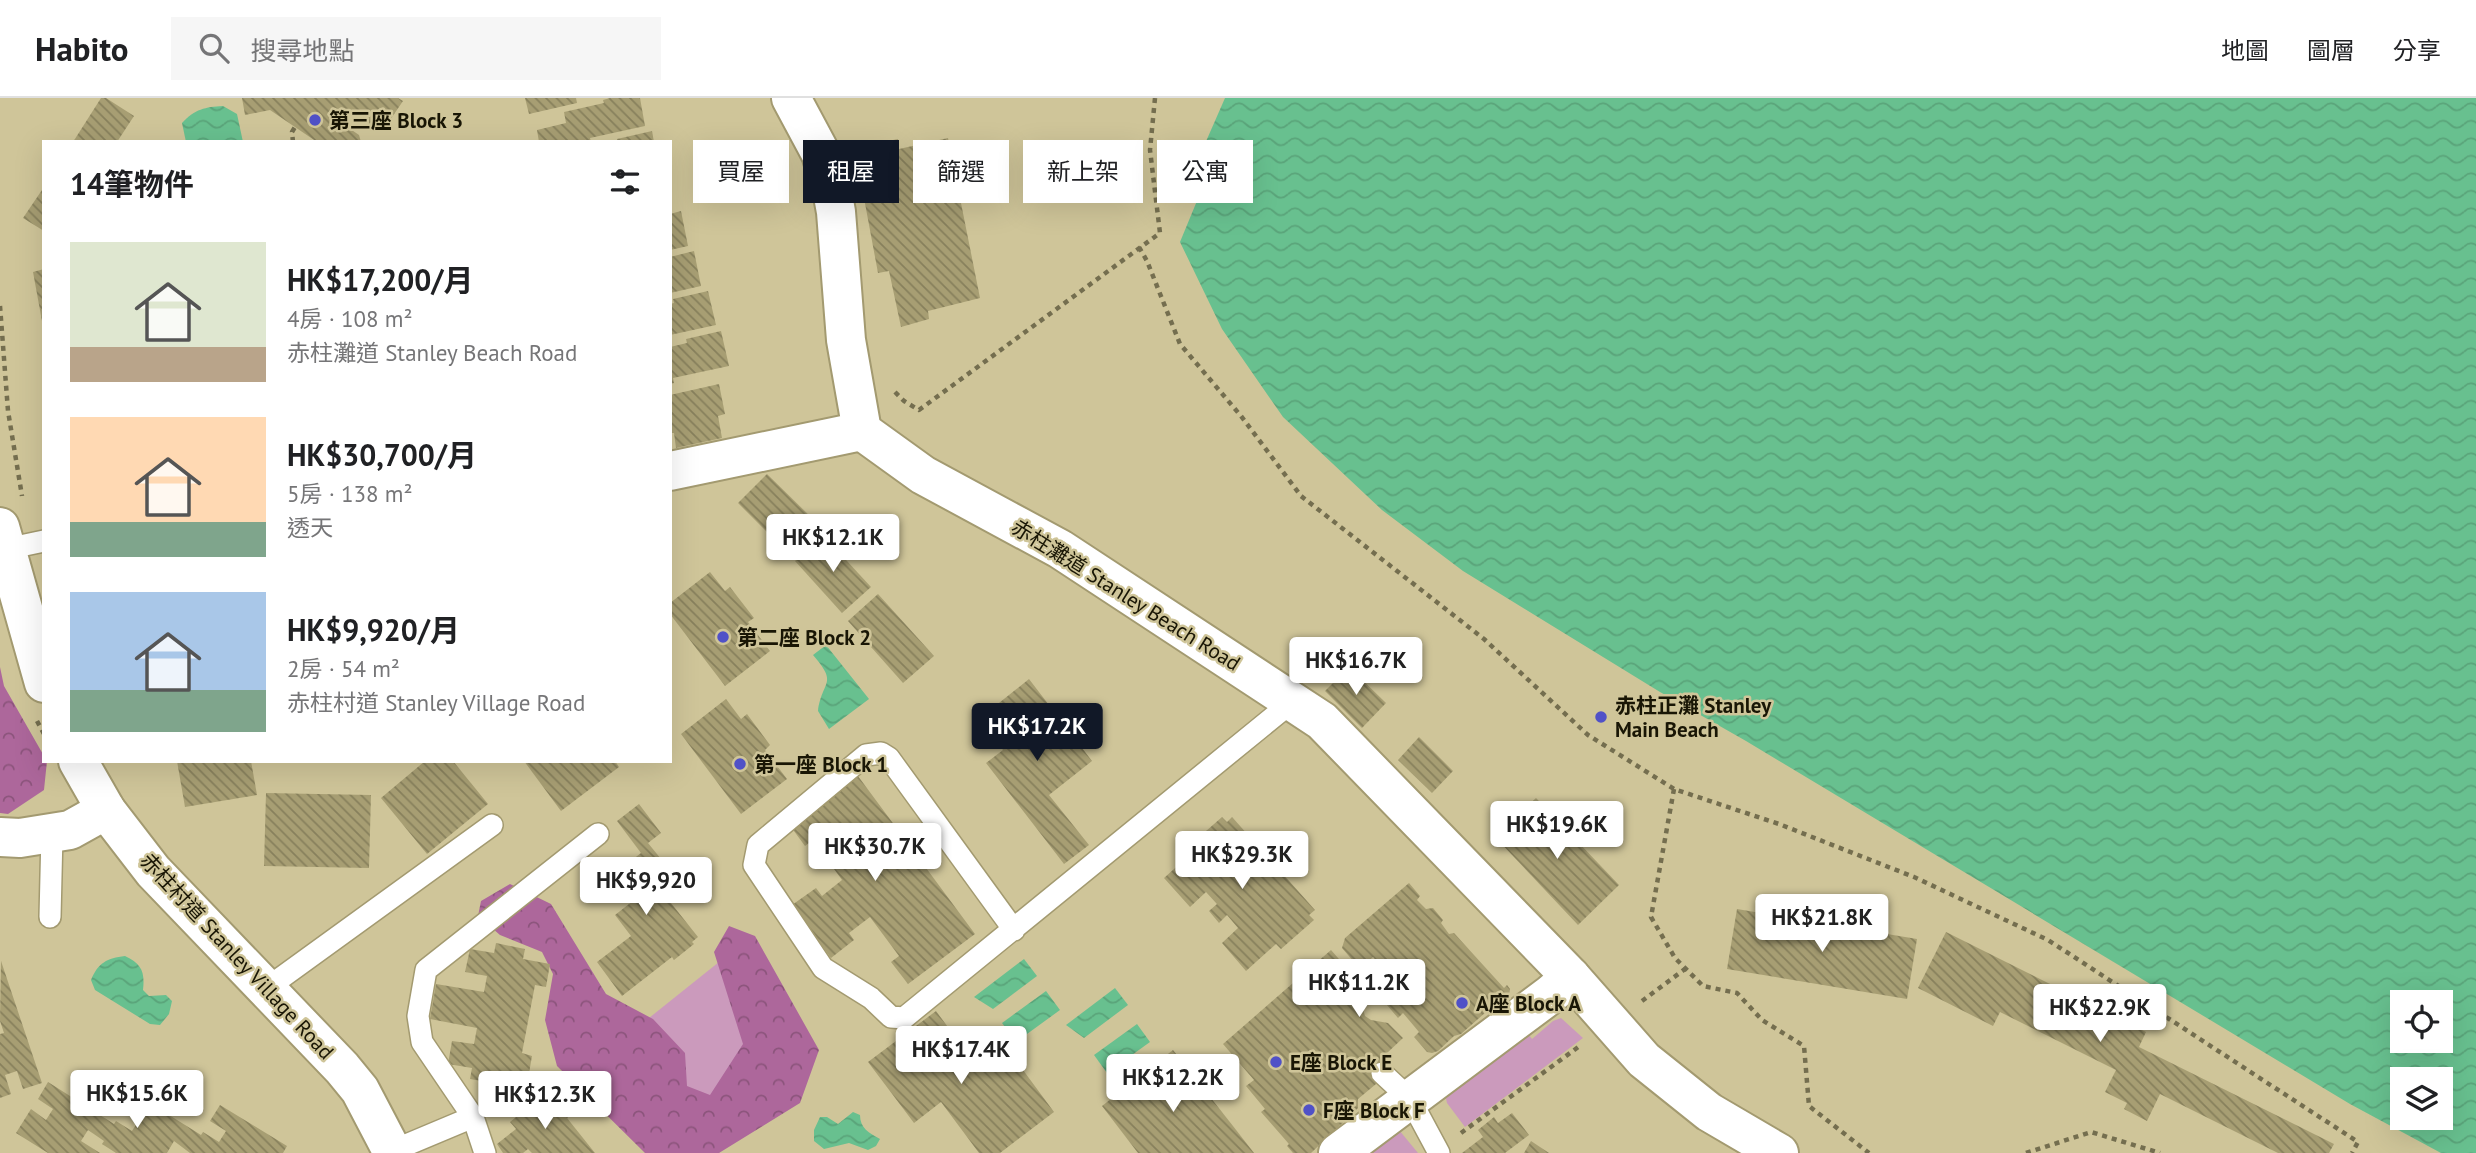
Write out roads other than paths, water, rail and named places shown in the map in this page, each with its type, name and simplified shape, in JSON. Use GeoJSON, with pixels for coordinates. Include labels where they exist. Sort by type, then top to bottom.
{"type":"FeatureCollection","features":[{"type":"Feature","properties":{"kind":"street"},"geometry":{"type":"LineString","coordinates":[[672,471],[862,431],[846,340],[832,190],[821,154],[791,98]]}},
{"type":"Feature","properties":{"kind":"street","name":"赤柱灘道 Stanley Beach Road"},"geometry":{"type":"LineString","coordinates":[[862,431],[923,475],[1060,549],[1322,721],[1571,977],[1644,1060],[1709,1112],[1779,1153]]}},
{"type":"Feature","properties":{"kind":"street"},"geometry":{"type":"LineString","coordinates":[[20,540],[42,670]]}},
{"type":"Feature","properties":{"kind":"street","name":"赤柱村道 Stanley Village Road"},"geometry":{"type":"LineString","coordinates":[[79,763],[106,810],[159,878],[324,1047],[354,1083],[376,1118],[392,1152]]}},
{"type":"Feature","properties":{"kind":"street"},"geometry":{"type":"LineString","coordinates":[[0,837],[20,838],[70,830],[106,810]]}},
{"type":"Feature","properties":{"kind":"street"},"geometry":{"type":"LineString","coordinates":[[1338,1153],[1571,977]]}},
{"type":"Feature","properties":{"kind":"lane"},"geometry":{"type":"LineString","coordinates":[[1014,930],[910,784],[889,758],[881,753],[866,755],[758,845],[754,865],[823,968],[871,998],[891,1017],[904,1018],[1014,930],[1293,701]]}},
{"type":"Feature","properties":{"kind":"lane"},"geometry":{"type":"LineString","coordinates":[[267,988],[492,825]]}},
{"type":"Feature","properties":{"kind":"lane"},"geometry":{"type":"LineString","coordinates":[[50,917],[52,834]]}},
{"type":"Feature","properties":{"kind":"lane"},"geometry":{"type":"LineString","coordinates":[[485,1153],[473,1117],[422,1042],[418,1016],[426,970],[598,834]]}},
{"type":"Feature","properties":{"kind":"lane"},"geometry":{"type":"LineString","coordinates":[[1382,1073],[1410,1099],[1438,1152]]}},
{"type":"Feature","properties":{"kind":"lane"},"geometry":{"type":"LineString","coordinates":[[392,1152],[473,1117]]}},
{"type":"Feature","properties":{"kind":"water"},"geometry":{"type":"Polygon","coordinates":[[[1225,98],[2476,98],[2476,1153],[2441,1153],[2398,1130],[2453,1130],[2453,1067],[2390,1067],[2390,1126],[1660,692],[1463,571],[1382,510],[1283,417],[1222,329],[1180,242],[1196,203],[1253,203],[1253,140],[1207,140],[1225,98]]]}},
{"type":"Feature","properties":{"kind":"water"},"geometry":{"type":"Polygon","coordinates":[[[223,106],[237,114],[243,140],[186,140],[182,123],[191,115],[211,107],[223,106]]]}},
{"type":"Feature","properties":{"kind":"water"},"geometry":{"type":"Polygon","coordinates":[[[826,645],[869,699],[829,729],[818,711],[827,678],[813,655],[826,645]]]}},
{"type":"Feature","properties":{"kind":"water"},"geometry":{"type":"Polygon","coordinates":[[[125,956],[141,969],[143,990],[149,996],[166,995],[172,1001],[169,1014],[160,1025],[150,1024],[95,990],[91,980],[100,965],[113,958],[125,956]]]}},
{"type":"Feature","properties":{"kind":"water"},"geometry":{"type":"Polygon","coordinates":[[[1024,959],[1037,976],[993,1009],[974,997],[1024,959]]]}},
{"type":"Feature","properties":{"kind":"water"},"geometry":{"type":"Polygon","coordinates":[[[1115,988],[1128,1005],[1084,1038],[1066,1025],[1115,988]]]}},
{"type":"Feature","properties":{"kind":"water"},"geometry":{"type":"Polygon","coordinates":[[[1046,991],[1060,1010],[1016,1042],[1002,1023],[1046,991]]]}},
{"type":"Feature","properties":{"kind":"water"},"geometry":{"type":"Polygon","coordinates":[[[1137,1024],[1150,1042],[1107,1073],[1094,1055],[1137,1024]]]}},
{"type":"Feature","properties":{"kind":"water"},"geometry":{"type":"Polygon","coordinates":[[[853,1112],[860,1115],[866,1130],[880,1139],[876,1146],[868,1150],[849,1143],[824,1149],[814,1141],[814,1130],[820,1117],[827,1117],[838,1124],[853,1112]]]}},
{"type":"Feature","properties":{"kind":"place","name":"第三座 Block 3"},"geometry":{"type":"Point","coordinates":[315,120]}},
{"type":"Feature","properties":{"kind":"place","name":"第二座 Block 2"},"geometry":{"type":"Point","coordinates":[723,637]}},
{"type":"Feature","properties":{"kind":"place","name":"赤柱正灘 Stanley Main Beach"},"geometry":{"type":"Point","coordinates":[1601,717]}},
{"type":"Feature","properties":{"kind":"place","name":"第一座 Block 1"},"geometry":{"type":"Point","coordinates":[740,764]}},
{"type":"Feature","properties":{"kind":"place","name":"A座 Block A"},"geometry":{"type":"Point","coordinates":[1462,1003]}},
{"type":"Feature","properties":{"kind":"place","name":"E座 Block E"},"geometry":{"type":"Point","coordinates":[1276,1062]}},
{"type":"Feature","properties":{"kind":"place","name":"F座 Block F"},"geometry":{"type":"Point","coordinates":[1309,1110]}}]}
